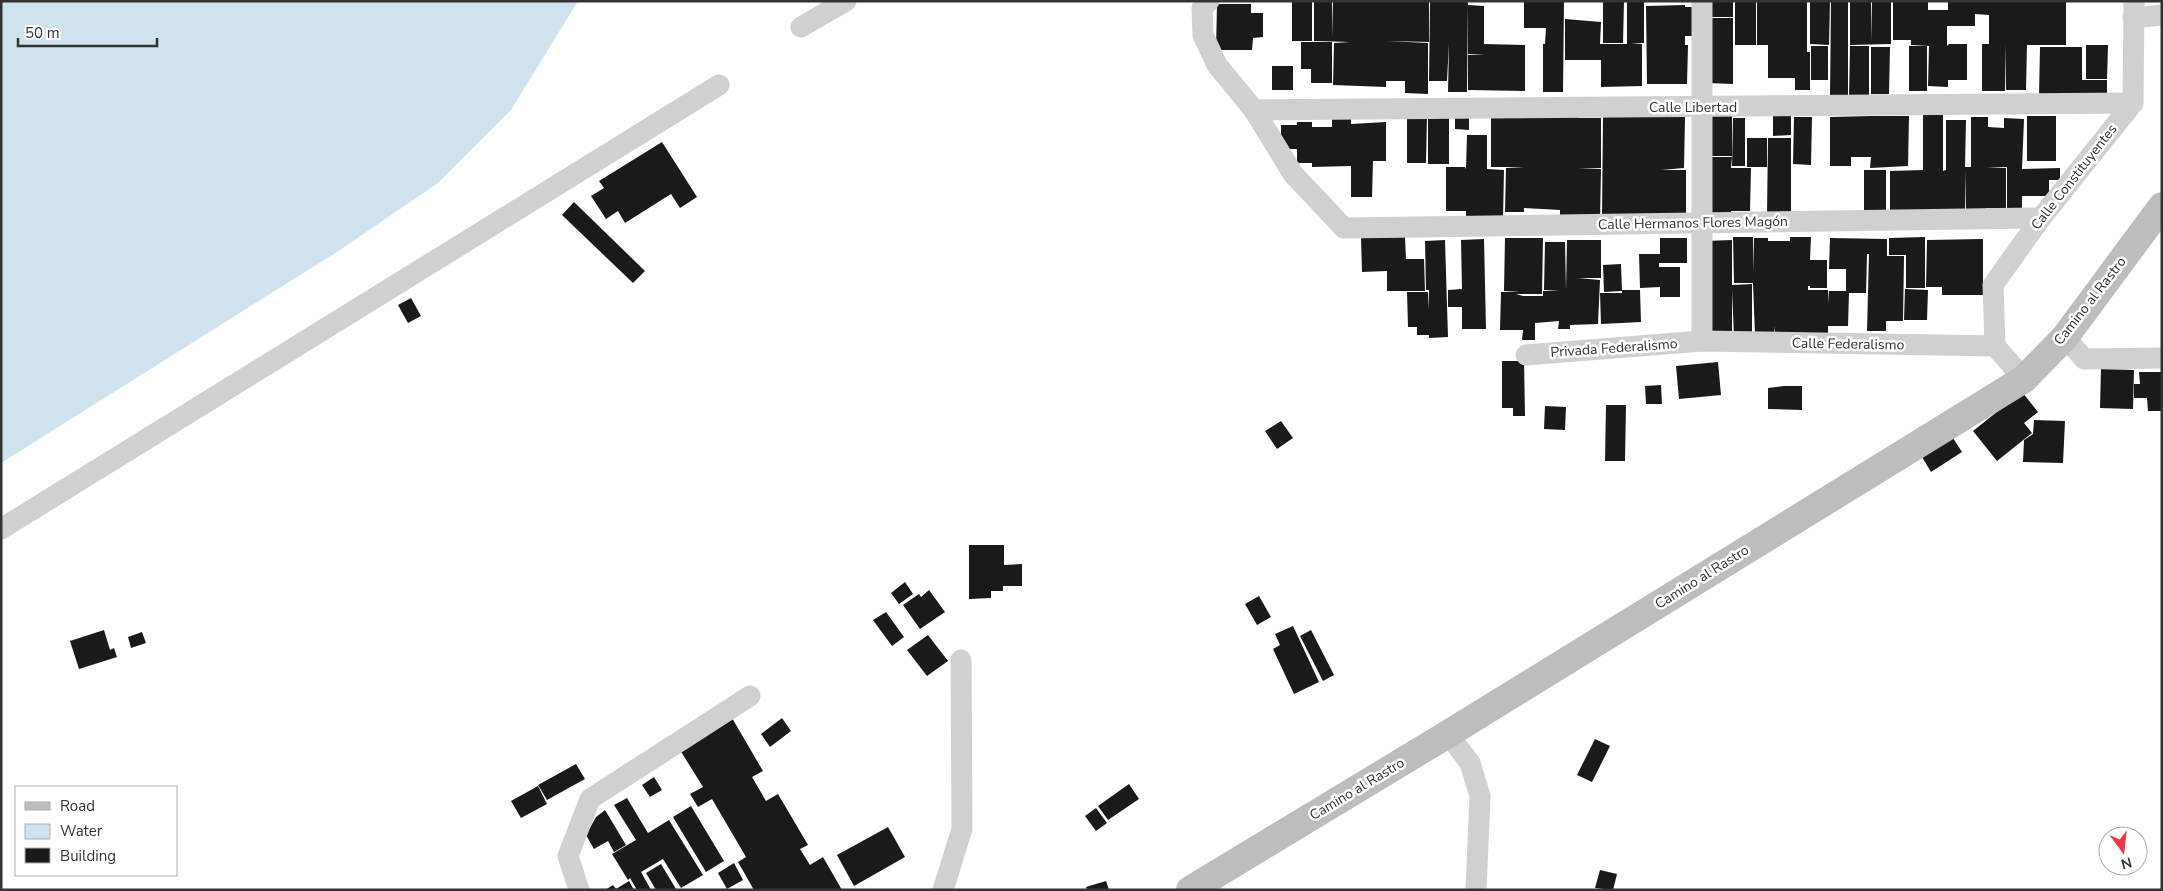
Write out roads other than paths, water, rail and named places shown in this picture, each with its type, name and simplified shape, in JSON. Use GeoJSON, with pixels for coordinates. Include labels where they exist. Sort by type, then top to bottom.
{"type":"FeatureCollection","features":[{"type":"Feature","properties":{"kind":"street"},"geometry":{"type":"LineString","coordinates":[[801,27],[846,1]]}},
{"type":"Feature","properties":{"kind":"street"},"geometry":{"type":"LineString","coordinates":[[1209,1],[1202,8],[1203,35],[1217,65],[1254,110]]}},
{"type":"Feature","properties":{"kind":"street"},"geometry":{"type":"LineString","coordinates":[[1702,1],[1702,341]]}},
{"type":"Feature","properties":{"kind":"street"},"geometry":{"type":"LineString","coordinates":[[2132,103],[2133,9],[2162,15]]}},
{"type":"Feature","properties":{"kind":"street"},"geometry":{"type":"LineString","coordinates":[[1,529],[718,85]]}},
{"type":"Feature","properties":{"kind":"street","name":"Calle Libertad"},"geometry":{"type":"LineString","coordinates":[[1254,110],[1702,108],[2132,103]]}},
{"type":"Feature","properties":{"kind":"street","name":"Calle Constituyentes"},"geometry":{"type":"LineString","coordinates":[[1994,346],[1993,285],[2041,218],[2132,103]]}},
{"type":"Feature","properties":{"kind":"street","name":"Calle Hermanos Flores Magón"},"geometry":{"type":"LineString","coordinates":[[1254,110],[1293,174],[1344,228],[2041,218]]}},
{"type":"Feature","properties":{"kind":"street","name":"Camino al Rastro"},"geometry":{"type":"LineString","coordinates":[[1190,890],[1448,734],[2024,379],[2065,337],[2162,206]]}},
{"type":"Feature","properties":{"kind":"street"},"geometry":{"type":"LineString","coordinates":[[2065,337],[2084,359],[2162,358]]}},
{"type":"Feature","properties":{"kind":"street","name":"Calle Federalismo"},"geometry":{"type":"LineString","coordinates":[[1702,341],[1994,346]]}},
{"type":"Feature","properties":{"kind":"street","name":"Privada Federalismo"},"geometry":{"type":"LineString","coordinates":[[1526,355],[1702,341]]}},
{"type":"Feature","properties":{"kind":"street"},"geometry":{"type":"LineString","coordinates":[[1994,346],[2024,379]]}},
{"type":"Feature","properties":{"kind":"street"},"geometry":{"type":"LineString","coordinates":[[943,890],[962,829],[961,660]]}},
{"type":"Feature","properties":{"kind":"street"},"geometry":{"type":"LineString","coordinates":[[579,890],[568,856],[590,799],[750,696]]}},
{"type":"Feature","properties":{"kind":"street"},"geometry":{"type":"LineString","coordinates":[[1448,734],[1470,764],[1480,796],[1476,890]]}},
{"type":"Feature","properties":{"kind":"water"},"geometry":{"type":"Polygon","coordinates":[[[1,1],[578,1],[511,110],[438,183],[337,252],[1,463],[1,1]]]}}]}
